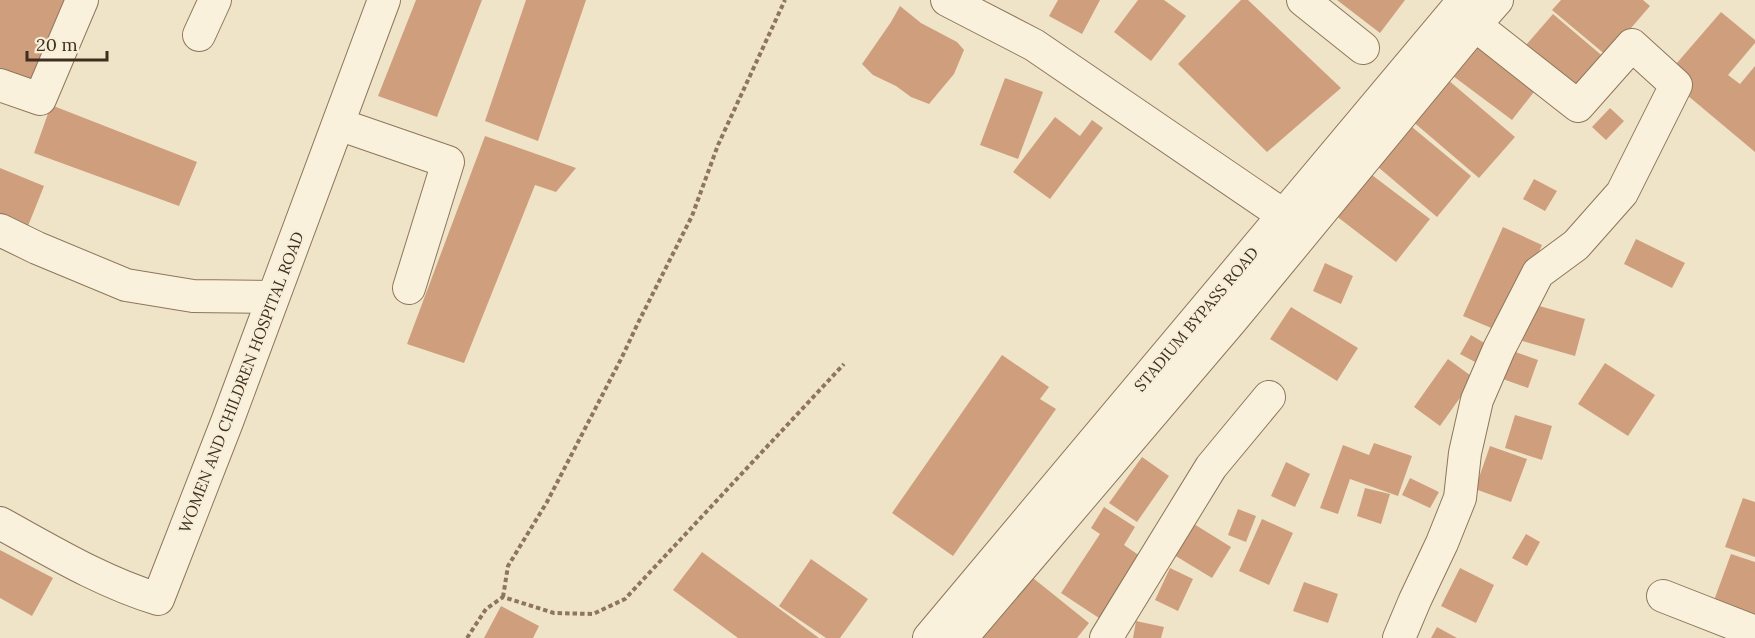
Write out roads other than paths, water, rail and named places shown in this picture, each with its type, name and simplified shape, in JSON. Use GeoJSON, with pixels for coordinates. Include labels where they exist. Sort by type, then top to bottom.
{"type":"FeatureCollection","features":[{"type":"Feature","properties":{"kind":"street"},"geometry":{"type":"LineString","coordinates":[[0,86],[40,99],[82,0]]}},
{"type":"Feature","properties":{"kind":"street"},"geometry":{"type":"LineString","coordinates":[[199,35],[215,0]]}},
{"type":"Feature","properties":{"kind":"street","name":"WOMEN AND CHILDREN HOSPITAL ROAD"},"geometry":{"type":"LineString","coordinates":[[0,523],[63,558],[129,590],[158,599],[384,0]]}},
{"type":"Feature","properties":{"kind":"street"},"geometry":{"type":"LineString","coordinates":[[947,0],[1034,45],[1294,223]]}},
{"type":"Feature","properties":{"kind":"street"},"geometry":{"type":"LineString","coordinates":[[1303,0],[1363,48]]}},
{"type":"Feature","properties":{"kind":"street","name":"STADIUM BYPASS ROAD"},"geometry":{"type":"LineString","coordinates":[[930,638],[1294,223],[1470,12],[1497,0]]}},
{"type":"Feature","properties":{"kind":"street"},"geometry":{"type":"LineString","coordinates":[[1399,638],[1460,498],[1465,453],[1477,400],[1499,350],[1538,273],[1576,245],[1622,193],[1676,85],[1632,45],[1578,106],[1470,12]]}},
{"type":"Feature","properties":{"kind":"street"},"geometry":{"type":"LineString","coordinates":[[338,124],[448,162],[409,288]]}},
{"type":"Feature","properties":{"kind":"street","name":"STADIUM BYPASS ROAD"},"geometry":{"type":"LineString","coordinates":[[962,638],[1223,330],[1294,223]]}},
{"type":"Feature","properties":{"kind":"street"},"geometry":{"type":"LineString","coordinates":[[0,230],[126,285],[193,296],[273,297]]}},
{"type":"Feature","properties":{"kind":"street"},"geometry":{"type":"LineString","coordinates":[[1106,638],[1211,467],[1269,397]]}},
{"type":"Feature","properties":{"kind":"street"},"geometry":{"type":"LineString","coordinates":[[1663,596],[1755,632]]}}]}
